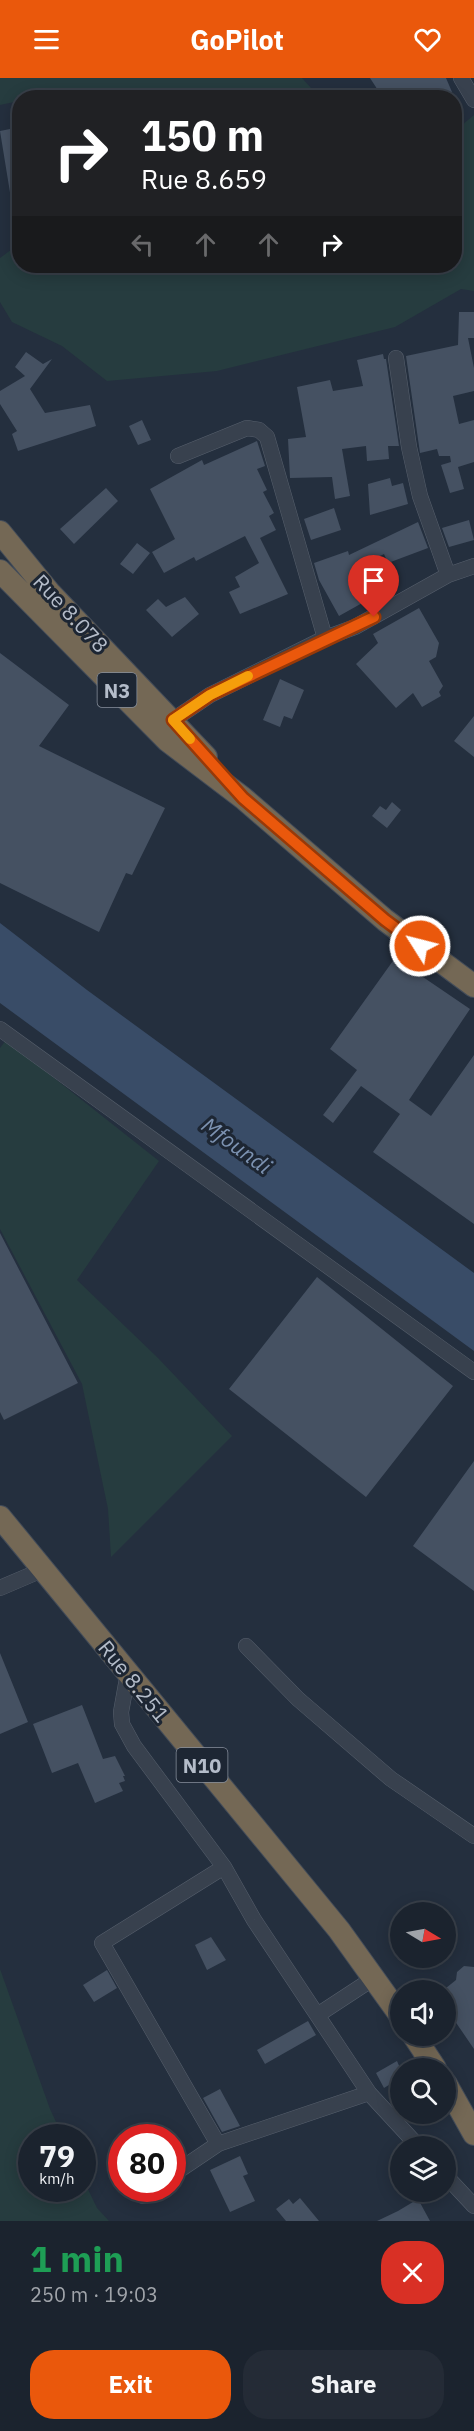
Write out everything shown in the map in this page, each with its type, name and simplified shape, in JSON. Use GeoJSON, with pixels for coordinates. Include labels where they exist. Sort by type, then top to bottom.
{"type":"FeatureCollection","features":[{"type":"Feature","properties":{"kind":"highway","name":"Rue 8.078"},"geometry":{"type":"LineString","coordinates":[[0,532],[49,592],[173,720],[243,798]]}},
{"type":"Feature","properties":{"kind":"highway","name":"Rue 8.078"},"geometry":{"type":"LineString","coordinates":[[0,571],[168,741],[243,798],[385,920],[474,986]]}},
{"type":"Feature","properties":{"kind":"highway","name":"Rue 8.251"},"geometry":{"type":"LineString","coordinates":[[0,1517],[339,1930],[390,2001]]}},
{"type":"Feature","properties":{"kind":"highway"},"geometry":{"type":"LineString","coordinates":[[456,2096],[469,2112],[474,2134]]}},
{"type":"Feature","properties":{"kind":"street"},"geometry":{"type":"LineString","coordinates":[[461,78],[474,100]]}},
{"type":"Feature","properties":{"kind":"street"},"geometry":{"type":"LineString","coordinates":[[396,358],[409,447],[418,486],[448,575]]}},
{"type":"Feature","properties":{"kind":"street"},"geometry":{"type":"LineString","coordinates":[[178,456],[247,428],[259,430],[267,437],[325,638]]}},
{"type":"Feature","properties":{"kind":"street"},"geometry":{"type":"LineString","coordinates":[[173,720],[210,695],[325,638],[355,627],[448,575],[474,566]]}},
{"type":"Feature","properties":{"kind":"street"},"geometry":{"type":"LineString","coordinates":[[0,1029],[474,1372]]}},
{"type":"Feature","properties":{"kind":"street"},"geometry":{"type":"LineString","coordinates":[[0,1588],[42,1570]]}},
{"type":"Feature","properties":{"kind":"street"},"geometry":{"type":"LineString","coordinates":[[246,1646],[298,1699],[391,1779],[474,1836]]}},
{"type":"Feature","properties":{"kind":"street"},"geometry":{"type":"LineString","coordinates":[[128,1673],[121,1712],[122,1724],[134,1746],[224,1867],[266,1939],[319,2014],[369,2093],[409,2136]]}},
{"type":"Feature","properties":{"kind":"street"},"geometry":{"type":"LineString","coordinates":[[218,2144],[102,1943],[224,1867]]}},
{"type":"Feature","properties":{"kind":"street"},"geometry":{"type":"LineString","coordinates":[[319,2014],[374,1978]]}},
{"type":"Feature","properties":{"kind":"street"},"geometry":{"type":"LineString","coordinates":[[186,2166],[218,2144],[369,2093]]}},
{"type":"Feature","properties":{"kind":"street"},"geometry":{"type":"LineString","coordinates":[[456,2186],[474,2205]]}},
{"type":"Feature","properties":{"kind":"green space"},"geometry":{"type":"Polygon","coordinates":[[[0,78],[302,78],[313,90],[12,90],[12,102],[0,105],[0,78]]]}},
{"type":"Feature","properties":{"kind":"green space"},"geometry":{"type":"Polygon","coordinates":[[[474,115],[474,291],[461,289],[395,327],[217,371],[107,381],[62,346],[12,322],[0,302],[0,258],[12,249],[12,273],[462,273],[462,125],[474,115]]]}},
{"type":"Feature","properties":{"kind":"green space"},"geometry":{"type":"Polygon","coordinates":[[[6,1040],[159,1161],[77,1280],[158,1358],[232,1436],[111,1557],[108,1509],[82,1384],[0,1229],[0,1048],[6,1040]]]}},
{"type":"Feature","properties":{"kind":"green space"},"geometry":{"type":"Polygon","coordinates":[[[0,1969],[57,2124],[18,2124],[18,2202],[94,2202],[109,2221],[0,2221],[0,1969]]]}},
{"type":"Feature","properties":{"kind":"water","name":"Mfoundi"},"geometry":{"type":"Polygon","coordinates":[[[0,923],[87,990],[474,1273],[474,1351],[0,1003],[0,923]]]}},
{"type":"Feature","properties":{"kind":"building"},"geometry":{"type":"Polygon","coordinates":[[[370,78],[446,78],[451,90],[378,90],[370,78]]]}},
{"type":"Feature","properties":{"kind":"building"},"geometry":{"type":"Polygon","coordinates":[[[12,129],[12,205],[0,131],[12,129]]]}},
{"type":"Feature","properties":{"kind":"building"},"geometry":{"type":"Polygon","coordinates":[[[459,312],[474,312],[474,338],[468,338],[474,368],[474,391],[453,396],[459,424],[474,420],[474,462],[458,467],[464,489],[450,493],[441,465],[451,462],[450,456],[439,456],[437,449],[420,453],[406,356],[458,345],[459,312]]]}},
{"type":"Feature","properties":{"kind":"building"},"geometry":{"type":"Polygon","coordinates":[[[26,352],[43,364],[52,359],[30,389],[45,413],[90,405],[96,426],[18,451],[12,434],[17,431],[0,404],[0,391],[25,376],[15,367],[26,352]]]}},
{"type":"Feature","properties":{"kind":"building"},"geometry":{"type":"Polygon","coordinates":[[[383,354],[386,359],[399,446],[388,446],[389,459],[367,461],[366,446],[342,449],[350,496],[335,499],[332,477],[290,478],[288,439],[306,437],[297,387],[330,380],[333,391],[363,386],[357,360],[383,354]]]}},
{"type":"Feature","properties":{"kind":"building"},"geometry":{"type":"Polygon","coordinates":[[[142,420],[151,440],[138,445],[129,426],[142,420]]]}},
{"type":"Feature","properties":{"kind":"building"},"geometry":{"type":"Polygon","coordinates":[[[257,441],[265,466],[257,469],[267,490],[263,492],[274,513],[269,516],[276,530],[260,538],[288,594],[240,614],[229,592],[240,587],[235,577],[259,563],[245,536],[196,561],[194,557],[164,573],[152,552],[175,539],[150,489],[202,460],[204,465],[257,441]]]}},
{"type":"Feature","properties":{"kind":"building"},"geometry":{"type":"Polygon","coordinates":[[[390,478],[392,486],[403,483],[408,504],[370,515],[368,484],[390,478]]]}},
{"type":"Feature","properties":{"kind":"building"},"geometry":{"type":"Polygon","coordinates":[[[106,488],[118,501],[74,544],[60,529],[106,488]]]}},
{"type":"Feature","properties":{"kind":"building"},"geometry":{"type":"Polygon","coordinates":[[[334,508],[341,530],[311,540],[304,519],[334,508]]]}},
{"type":"Feature","properties":{"kind":"building"},"geometry":{"type":"Polygon","coordinates":[[[469,520],[474,540],[449,547],[442,528],[469,520]]]}},
{"type":"Feature","properties":{"kind":"building"},"geometry":{"type":"Polygon","coordinates":[[[418,522],[428,548],[388,563],[384,554],[358,567],[373,597],[339,616],[319,580],[314,563],[348,551],[349,555],[418,522]]]}},
{"type":"Feature","properties":{"kind":"building"},"geometry":{"type":"Polygon","coordinates":[[[137,543],[150,553],[133,574],[120,564],[137,543]]]}},
{"type":"Feature","properties":{"kind":"building"},"geometry":{"type":"Polygon","coordinates":[[[185,597],[199,614],[172,637],[146,610],[158,599],[166,607],[185,597]]]}},
{"type":"Feature","properties":{"kind":"building"},"geometry":{"type":"Polygon","coordinates":[[[419,608],[439,643],[436,657],[429,661],[443,686],[439,692],[441,696],[422,707],[413,693],[396,708],[356,664],[378,643],[373,634],[419,608]]]}},
{"type":"Feature","properties":{"kind":"building"},"geometry":{"type":"Polygon","coordinates":[[[0,653],[69,705],[39,746],[165,808],[132,875],[126,873],[99,932],[0,883],[0,653]]]}},
{"type":"Feature","properties":{"kind":"building"},"geometry":{"type":"Polygon","coordinates":[[[280,679],[304,690],[292,719],[284,716],[280,727],[263,720],[280,679]]]}},
{"type":"Feature","properties":{"kind":"building"},"geometry":{"type":"Polygon","coordinates":[[[474,716],[474,757],[454,741],[474,716]]]}},
{"type":"Feature","properties":{"kind":"building"},"geometry":{"type":"Polygon","coordinates":[[[392,802],[401,810],[387,828],[372,816],[380,806],[386,810],[392,802]]]}},
{"type":"Feature","properties":{"kind":"building"},"geometry":{"type":"Polygon","coordinates":[[[395,958],[470,1009],[409,1100],[431,1116],[474,1055],[474,1224],[373,1152],[400,1114],[361,1086],[333,1123],[323,1115],[357,1070],[330,1049],[395,958]]]}},
{"type":"Feature","properties":{"kind":"building"},"geometry":{"type":"Polygon","coordinates":[[[0,1233],[78,1383],[4,1420],[0,1412],[0,1233]]]}},
{"type":"Feature","properties":{"kind":"building"},"geometry":{"type":"Polygon","coordinates":[[[317,1277],[453,1386],[366,1497],[229,1389],[317,1277]]]}},
{"type":"Feature","properties":{"kind":"building"},"geometry":{"type":"Polygon","coordinates":[[[474,1461],[474,1591],[413,1546],[474,1461]]]}},
{"type":"Feature","properties":{"kind":"building"},"geometry":{"type":"Polygon","coordinates":[[[0,1653],[28,1722],[0,1734],[0,1653]]]}},
{"type":"Feature","properties":{"kind":"building"},"geometry":{"type":"Polygon","coordinates":[[[82,1705],[103,1759],[115,1756],[125,1776],[123,1776],[125,1781],[119,1783],[123,1791],[95,1803],[78,1763],[52,1773],[33,1724],[82,1705]]]}},
{"type":"Feature","properties":{"kind":"building"},"geometry":{"type":"Polygon","coordinates":[[[211,1937],[226,1960],[207,1970],[195,1945],[211,1937]]]}},
{"type":"Feature","properties":{"kind":"building"},"geometry":{"type":"Polygon","coordinates":[[[464,1966],[474,1967],[474,2049],[456,2023],[457,1972],[464,1966]]]}},
{"type":"Feature","properties":{"kind":"building"},"geometry":{"type":"Polygon","coordinates":[[[107,1970],[117,1988],[94,2002],[83,1985],[107,1970]]]}},
{"type":"Feature","properties":{"kind":"building"},"geometry":{"type":"Polygon","coordinates":[[[308,2021],[316,2035],[265,2064],[257,2050],[308,2021]]]}},
{"type":"Feature","properties":{"kind":"building"},"geometry":{"type":"Polygon","coordinates":[[[390,2065],[390,2084],[384,2088],[376,2073],[390,2065]]]}},
{"type":"Feature","properties":{"kind":"building"},"geometry":{"type":"Polygon","coordinates":[[[220,2089],[240,2126],[222,2132],[203,2098],[220,2089]]]}},
{"type":"Feature","properties":{"kind":"building"},"geometry":{"type":"Polygon","coordinates":[[[240,2156],[248,2174],[243,2176],[255,2201],[230,2212],[210,2170],[240,2156]]]}},
{"type":"Feature","properties":{"kind":"building"},"geometry":{"type":"Polygon","coordinates":[[[300,2198],[319,2221],[286,2221],[276,2209],[289,2199],[293,2204],[300,2198]]]}},
{"type":"Feature","properties":{"kind":"building"},"geometry":{"type":"Polygon","coordinates":[[[413,2202],[420,2202],[430,2221],[377,2221],[413,2202]]]}},
{"type":"Feature","properties":{"kind":"slow traffic"},"geometry":{"type":"LineString","coordinates":[[190,739],[173,720],[210,695],[248,676]]}},
{"type":"Feature","properties":{"kind":"route"},"geometry":{"type":"LineString","coordinates":[[374,617],[325,638],[210,695],[173,720],[243,798],[385,920],[420,946]]}}]}
